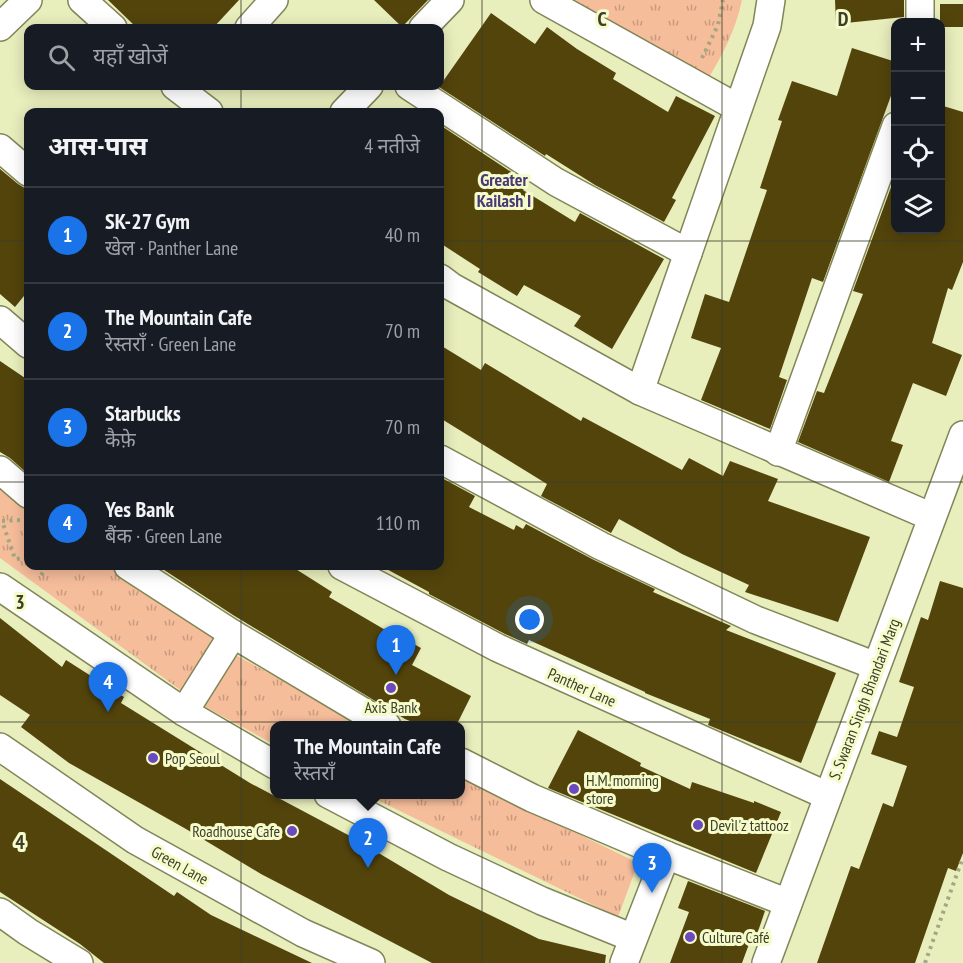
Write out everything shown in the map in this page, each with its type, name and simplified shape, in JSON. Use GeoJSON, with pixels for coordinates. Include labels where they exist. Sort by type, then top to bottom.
{"type":"FeatureCollection","features":[{"type":"Feature","properties":{"kind":"street"},"geometry":{"type":"LineString","coordinates":[[0,27],[28,0]]}},
{"type":"Feature","properties":{"kind":"street"},"geometry":{"type":"LineString","coordinates":[[82,0],[109,24]]}},
{"type":"Feature","properties":{"kind":"street"},"geometry":{"type":"LineString","coordinates":[[253,24],[274,0]]}},
{"type":"Feature","properties":{"kind":"street"},"geometry":{"type":"LineString","coordinates":[[427,24],[450,0]]}},
{"type":"Feature","properties":{"kind":"street"},"geometry":{"type":"LineString","coordinates":[[544,0],[738,108]]}},
{"type":"Feature","properties":{"kind":"street"},"geometry":{"type":"LineString","coordinates":[[639,391],[767,26],[771,0]]}},
{"type":"Feature","properties":{"kind":"street"},"geometry":{"type":"LineString","coordinates":[[920,0],[920,18]]}},
{"type":"Feature","properties":{"kind":"street"},"geometry":{"type":"LineString","coordinates":[[348,108],[365,90]]}},
{"type":"Feature","properties":{"kind":"street"},"geometry":{"type":"LineString","coordinates":[[415,90],[443,108]]}},
{"type":"Feature","properties":{"kind":"street"},"geometry":{"type":"LineString","coordinates":[[444,109],[556,182],[688,253]]}},
{"type":"Feature","properties":{"kind":"street"},"geometry":{"type":"LineString","coordinates":[[778,452],[891,140]]}},
{"type":"Feature","properties":{"kind":"street"},"geometry":{"type":"LineString","coordinates":[[0,148],[24,169]]}},
{"type":"Feature","properties":{"kind":"street"},"geometry":{"type":"LineString","coordinates":[[444,281],[639,391],[932,517]]}},
{"type":"Feature","properties":{"kind":"street"},"geometry":{"type":"LineString","coordinates":[[0,320],[24,341]]}},
{"type":"Feature","properties":{"kind":"street","name":"S. Swaran Singh Bhandari Marg"},"geometry":{"type":"LineString","coordinates":[[766,963],[963,435]]}},
{"type":"Feature","properties":{"kind":"street"},"geometry":{"type":"LineString","coordinates":[[444,461],[602,546],[756,620],[876,666]]}},
{"type":"Feature","properties":{"kind":"street"},"geometry":{"type":"LineString","coordinates":[[0,470],[24,491]]}},
{"type":"Feature","properties":{"kind":"street"},"geometry":{"type":"LineString","coordinates":[[134,570],[233,634],[379,721]]}},
{"type":"Feature","properties":{"kind":"street","name":"Panther Lane"},"geometry":{"type":"LineString","coordinates":[[350,570],[498,648],[828,796]]}},
{"type":"Feature","properties":{"kind":"street"},"geometry":{"type":"LineString","coordinates":[[0,587],[184,712],[270,762]]}},
{"type":"Feature","properties":{"kind":"street"},"geometry":{"type":"LineString","coordinates":[[184,712],[233,634]]}},
{"type":"Feature","properties":{"kind":"street","name":"Green Lane"},"geometry":{"type":"LineString","coordinates":[[0,747],[135,840],[303,933],[371,963]]}},
{"type":"Feature","properties":{"kind":"street"},"geometry":{"type":"LineString","coordinates":[[465,764],[532,798],[666,855],[788,903]]}},
{"type":"Feature","properties":{"kind":"street"},"geometry":{"type":"LineString","coordinates":[[336,799],[448,857],[633,938]]}},
{"type":"Feature","properties":{"kind":"street"},"geometry":{"type":"LineString","coordinates":[[624,963],[666,855]]}},
{"type":"Feature","properties":{"kind":"street"},"geometry":{"type":"LineString","coordinates":[[0,912],[79,963]]}},
{"type":"Feature","properties":{"kind":"path"},"geometry":{"type":"LineString","coordinates":[[701,59],[718,25],[723,0]]}},
{"type":"Feature","properties":{"kind":"path"},"geometry":{"type":"LineString","coordinates":[[0,513],[15,559],[24,558]]}},
{"type":"Feature","properties":{"kind":"path"},"geometry":{"type":"LineString","coordinates":[[1,521],[24,519]]}},
{"type":"Feature","properties":{"kind":"path"},"geometry":{"type":"LineString","coordinates":[[41,575],[45,570]]}},
{"type":"Feature","properties":{"kind":"path"},"geometry":{"type":"LineString","coordinates":[[925,963],[963,857]]}},
{"type":"Feature","properties":{"kind":"green space"},"geometry":{"type":"Polygon","coordinates":[[[575,0],[742,0],[728,41],[708,79],[575,0]]]}},
{"type":"Feature","properties":{"kind":"green space"},"geometry":{"type":"Polygon","coordinates":[[[0,480],[24,499],[24,570],[122,570],[219,639],[183,692],[0,558],[0,480]]]}},
{"type":"Feature","properties":{"kind":"green space"},"geometry":{"type":"Polygon","coordinates":[[[230,652],[358,721],[270,721],[270,742],[200,704],[230,652]]]}},
{"type":"Feature","properties":{"kind":"green space"},"geometry":{"type":"Polygon","coordinates":[[[465,779],[638,863],[618,917],[375,799],[465,799],[465,779]]]}},
{"type":"Feature","properties":{"kind":"building"},"geometry":{"type":"Polygon","coordinates":[[[108,0],[239,0],[217,24],[133,24],[108,0]]]}},
{"type":"Feature","properties":{"kind":"building"},"geometry":{"type":"Polygon","coordinates":[[[374,0],[428,0],[405,24],[399,24],[374,0]]]}},
{"type":"Feature","properties":{"kind":"building"},"geometry":{"type":"Polygon","coordinates":[[[835,0],[904,0],[904,17],[836,24],[835,0]]]}},
{"type":"Feature","properties":{"kind":"building"},"geometry":{"type":"Polygon","coordinates":[[[940,4],[963,4],[963,27],[945,27],[945,18],[940,18],[940,4]]]}},
{"type":"Feature","properties":{"kind":"building"},"geometry":{"type":"Polygon","coordinates":[[[491,13],[535,44],[547,27],[616,73],[613,79],[668,112],[676,96],[715,116],[672,198],[676,200],[664,222],[595,185],[546,154],[545,156],[444,90],[444,80],[491,13]]]}},
{"type":"Feature","properties":{"kind":"building"},"geometry":{"type":"Polygon","coordinates":[[[852,48],[891,60],[891,96],[823,282],[812,278],[779,377],[787,380],[770,429],[701,400],[721,348],[691,338],[705,294],[729,302],[767,190],[760,188],[782,121],[778,120],[792,81],[837,96],[852,48]]]}},
{"type":"Feature","properties":{"kind":"building"},"geometry":{"type":"Polygon","coordinates":[[[945,107],[963,112],[963,262],[952,290],[948,288],[932,343],[962,355],[946,396],[913,383],[891,441],[903,445],[889,482],[798,442],[817,391],[824,393],[863,294],[853,291],[891,187],[891,234],[945,234],[945,107]]]}},
{"type":"Feature","properties":{"kind":"building"},"geometry":{"type":"Polygon","coordinates":[[[444,128],[528,183],[523,190],[575,222],[580,213],[664,259],[612,349],[574,326],[581,316],[524,285],[517,296],[478,272],[480,269],[444,246],[444,128]]]}},
{"type":"Feature","properties":{"kind":"building"},"geometry":{"type":"Polygon","coordinates":[[[0,169],[24,188],[24,296],[15,307],[0,294],[0,169]]]}},
{"type":"Feature","properties":{"kind":"building"},"geometry":{"type":"Polygon","coordinates":[[[444,347],[481,370],[485,363],[581,421],[583,417],[682,470],[689,458],[723,476],[730,461],[778,479],[768,501],[870,537],[838,622],[745,592],[749,585],[682,554],[619,519],[611,533],[541,496],[547,484],[444,420],[444,347]]]}},
{"type":"Feature","properties":{"kind":"building"},"geometry":{"type":"Polygon","coordinates":[[[0,361],[24,377],[24,470],[0,452],[0,361]]]}},
{"type":"Feature","properties":{"kind":"building"},"geometry":{"type":"Polygon","coordinates":[[[444,479],[475,496],[469,507],[514,530],[516,525],[523,529],[526,524],[655,589],[653,592],[731,626],[726,630],[836,673],[801,763],[708,725],[710,719],[645,693],[529,640],[527,644],[505,634],[388,570],[444,570],[444,479]]]}},
{"type":"Feature","properties":{"kind":"building"},"geometry":{"type":"Polygon","coordinates":[[[164,570],[297,570],[332,592],[329,597],[399,638],[400,636],[421,648],[412,665],[471,696],[458,721],[410,721],[233,615],[164,570]]]}},
{"type":"Feature","properties":{"kind":"building"},"geometry":{"type":"Polygon","coordinates":[[[940,581],[963,588],[963,853],[956,871],[948,868],[915,963],[817,963],[851,866],[859,869],[883,803],[893,807],[907,766],[871,754],[879,731],[897,737],[914,687],[899,682],[921,617],[928,620],[940,581]]]}},
{"type":"Feature","properties":{"kind":"building"},"geometry":{"type":"Polygon","coordinates":[[[0,618],[62,667],[66,660],[124,697],[121,703],[270,794],[270,799],[280,799],[350,836],[449,895],[539,939],[606,955],[605,963],[432,963],[261,874],[69,763],[21,727],[30,715],[0,695],[0,618]]]}},
{"type":"Feature","properties":{"kind":"building"},"geometry":{"type":"Polygon","coordinates":[[[578,730],[641,763],[640,766],[690,789],[692,782],[781,812],[756,873],[548,788],[578,730]]]}},
{"type":"Feature","properties":{"kind":"building"},"geometry":{"type":"Polygon","coordinates":[[[0,779],[174,896],[177,892],[211,915],[312,963],[104,963],[80,944],[0,892],[0,779]]]}},
{"type":"Feature","properties":{"kind":"building"},"geometry":{"type":"Polygon","coordinates":[[[688,881],[765,911],[756,937],[752,936],[742,963],[670,963],[689,912],[678,908],[688,881]]]}},
{"type":"Feature","properties":{"kind":"place","name":"SK-27 Gym"},"geometry":{"type":"Point","coordinates":[396,675]}},
{"type":"Feature","properties":{"kind":"place","name":"Axis Bank"},"geometry":{"type":"Point","coordinates":[391,688]}},
{"type":"Feature","properties":{"kind":"place","name":"Yes Bank"},"geometry":{"type":"Point","coordinates":[108,712]}},
{"type":"Feature","properties":{"kind":"place","name":"Pop Seoul"},"geometry":{"type":"Point","coordinates":[153,758]}},
{"type":"Feature","properties":{"kind":"place","name":"H.M. morning store"},"geometry":{"type":"Point","coordinates":[574,789]}},
{"type":"Feature","properties":{"kind":"place","name":"Devil'z tattooz"},"geometry":{"type":"Point","coordinates":[698,825]}},
{"type":"Feature","properties":{"kind":"place","name":"Roadhouse Cafe"},"geometry":{"type":"Point","coordinates":[292,831]}},
{"type":"Feature","properties":{"kind":"place","name":"The Mountain Cafe"},"geometry":{"type":"Point","coordinates":[368,868]}},
{"type":"Feature","properties":{"kind":"place","name":"Starbucks"},"geometry":{"type":"Point","coordinates":[652,893]}},
{"type":"Feature","properties":{"kind":"place","name":"Culture Café"},"geometry":{"type":"Point","coordinates":[690,937]}},
{"type":"Feature","properties":{"kind":"district","name":"Greater Kailash I"},"geometry":{"type":"Point","coordinates":[504,189]}}]}
